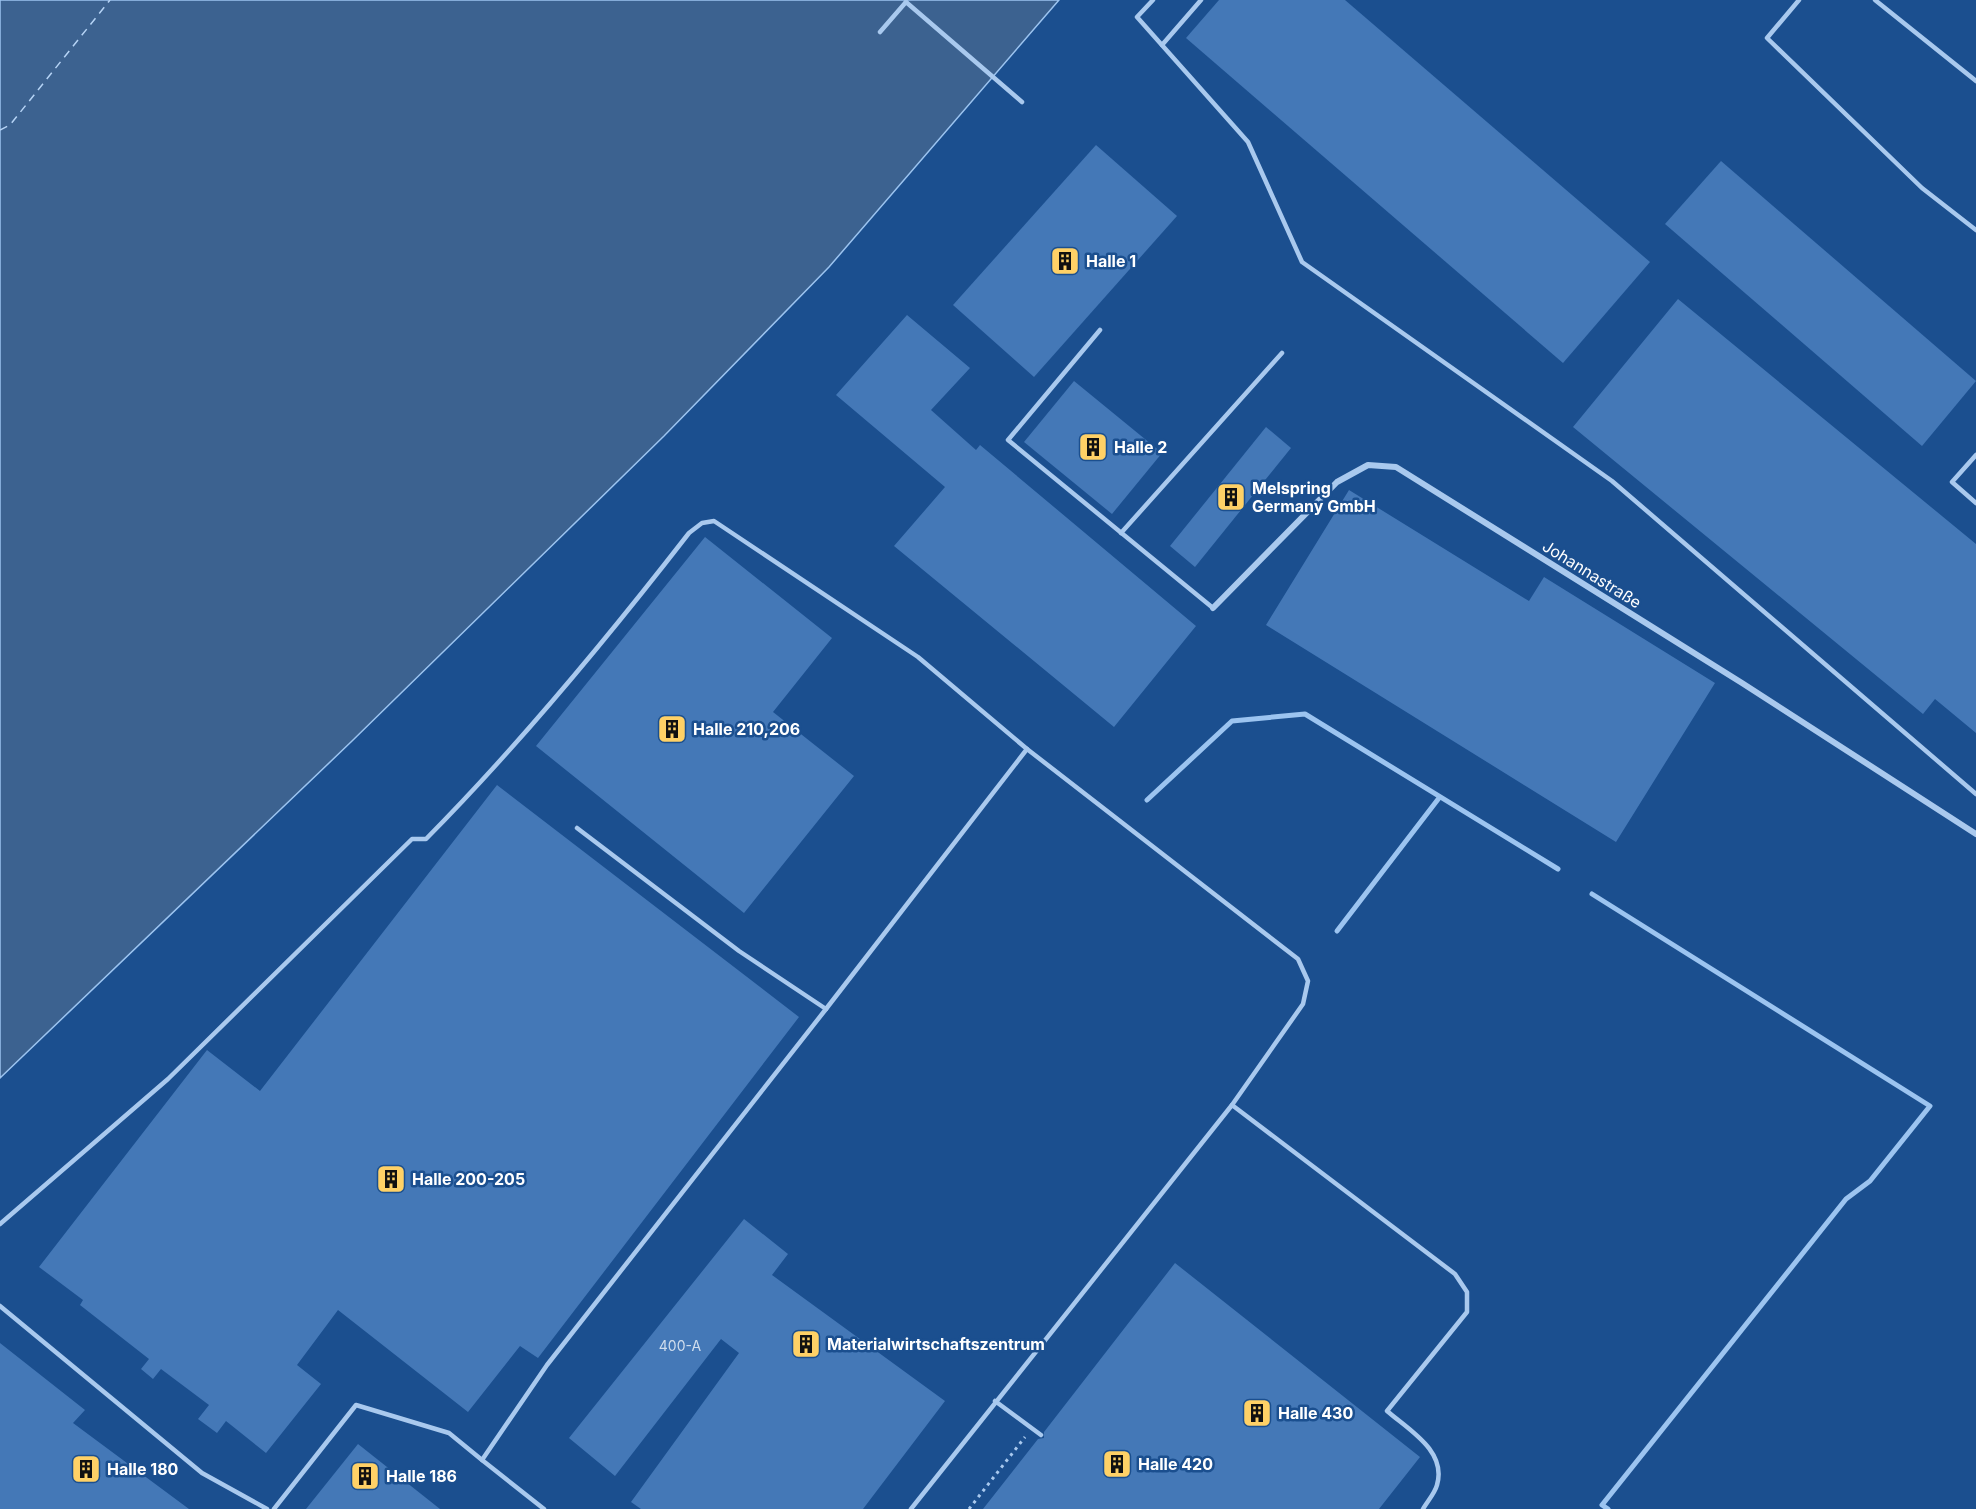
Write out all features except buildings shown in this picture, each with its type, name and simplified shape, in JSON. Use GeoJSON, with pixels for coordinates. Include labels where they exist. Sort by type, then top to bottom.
{"type":"FeatureCollection","features":[{"type":"Feature","properties":{"kind":"street","name":"Johannastraße"},"geometry":{"type":"LineString","coordinates":[[1213,608],[1337,482],[1368,465],[1396,467],[1752,689],[1976,834]]}},
{"type":"Feature","properties":{"kind":"lane"},"geometry":{"type":"LineString","coordinates":[[1153,0],[1137,17],[1248,142],[1302,262],[1612,481],[1976,794]]}},
{"type":"Feature","properties":{"kind":"lane"},"geometry":{"type":"LineString","coordinates":[[1162,45],[1201,0]]}},
{"type":"Feature","properties":{"kind":"lane"},"geometry":{"type":"LineString","coordinates":[[1799,0],[1767,38],[1922,188],[1976,230]]}},
{"type":"Feature","properties":{"kind":"lane"},"geometry":{"type":"LineString","coordinates":[[1875,0],[1976,81]]}},
{"type":"Feature","properties":{"kind":"lane"},"geometry":{"type":"LineString","coordinates":[[880,32],[907,1],[1022,102]]}},
{"type":"Feature","properties":{"kind":"lane"},"geometry":{"type":"LineString","coordinates":[[1100,330],[1008,440],[1213,608]]}},
{"type":"Feature","properties":{"kind":"lane"},"geometry":{"type":"LineString","coordinates":[[1121,533],[1282,352]]}},
{"type":"Feature","properties":{"kind":"lane"},"geometry":{"type":"LineString","coordinates":[[1976,455],[1952,482],[1976,503]]}},
{"type":"Feature","properties":{"kind":"lane"},"geometry":{"type":"LineString","coordinates":[[0,1224],[168,1079],[412,839],[426,839],[495,770],[600,648],[689,533],[702,523],[714,520],[918,657],[1028,749],[1298,959],[1308,981],[1303,1004],[1232,1105],[911,1509]]}},
{"type":"Feature","properties":{"kind":"lane"},"geometry":{"type":"LineString","coordinates":[[482,1460],[548,1365],[1028,749]]}},
{"type":"Feature","properties":{"kind":"lane"},"geometry":{"type":"LineString","coordinates":[[576,828],[739,951],[826,1009]]}},
{"type":"Feature","properties":{"kind":"lane"},"geometry":{"type":"LineString","coordinates":[[1232,1105],[1455,1274],[1467,1292],[1467,1312],[1387,1412],[1432,1450],[1440,1468],[1437,1486],[1423,1509]]}},
{"type":"Feature","properties":{"kind":"lane"},"geometry":{"type":"LineString","coordinates":[[0,1306],[202,1473],[267,1509]]}},
{"type":"Feature","properties":{"kind":"lane"},"geometry":{"type":"LineString","coordinates":[[995,1401],[1041,1435]]}},
{"type":"Feature","properties":{"kind":"lane"},"geometry":{"type":"LineString","coordinates":[[274,1509],[356,1405],[449,1434],[544,1509]]}},
{"type":"Feature","properties":{"kind":"path"},"geometry":{"type":"LineString","coordinates":[[969,1509],[1032,1428]]}},
{"type":"Feature","properties":{"kind":"water"},"geometry":{"type":"Polygon","coordinates":[[[0,0],[1059,0],[829,267],[664,436],[352,741],[0,1078],[0,0]]]}},
{"type":"Feature","properties":{"kind":"waterway"},"geometry":{"type":"LineString","coordinates":[[1147,800],[1232,721],[1305,714],[1558,869]]}},
{"type":"Feature","properties":{"kind":"waterway"},"geometry":{"type":"LineString","coordinates":[[1337,931],[1439,798]]}},
{"type":"Feature","properties":{"kind":"waterway"},"geometry":{"type":"LineString","coordinates":[[1592,894],[1930,1106],[1870,1181],[1846,1199],[1602,1505],[1608,1509]]}},
{"type":"Feature","properties":{"kind":"ferry route"},"geometry":{"type":"LineString","coordinates":[[0,130],[10,125],[110,0]]}},
{"type":"Feature","properties":{"kind":"place","name":"Halle 1"},"geometry":{"type":"Point","coordinates":[1065,261]}},
{"type":"Feature","properties":{"kind":"place","name":"Halle 2"},"geometry":{"type":"Point","coordinates":[1093,447]}},
{"type":"Feature","properties":{"kind":"place","name":"Melspring Germany GmbH"},"geometry":{"type":"Point","coordinates":[1231,497]}},
{"type":"Feature","properties":{"kind":"place","name":"Halle 210,206"},"geometry":{"type":"Point","coordinates":[672,729]}},
{"type":"Feature","properties":{"kind":"place","name":"Halle 200-205"},"geometry":{"type":"Point","coordinates":[391,1179]}},
{"type":"Feature","properties":{"kind":"place","name":"Materialwirtschaftszentrum"},"geometry":{"type":"Point","coordinates":[806,1344]}},
{"type":"Feature","properties":{"kind":"place","name":"Halle 430"},"geometry":{"type":"Point","coordinates":[1257,1413]}},
{"type":"Feature","properties":{"kind":"place","name":"Halle 420"},"geometry":{"type":"Point","coordinates":[1117,1464]}},
{"type":"Feature","properties":{"kind":"place","name":"Halle 180"},"geometry":{"type":"Point","coordinates":[86,1469]}},
{"type":"Feature","properties":{"kind":"place","name":"Halle 186"},"geometry":{"type":"Point","coordinates":[365,1476]}}]}
